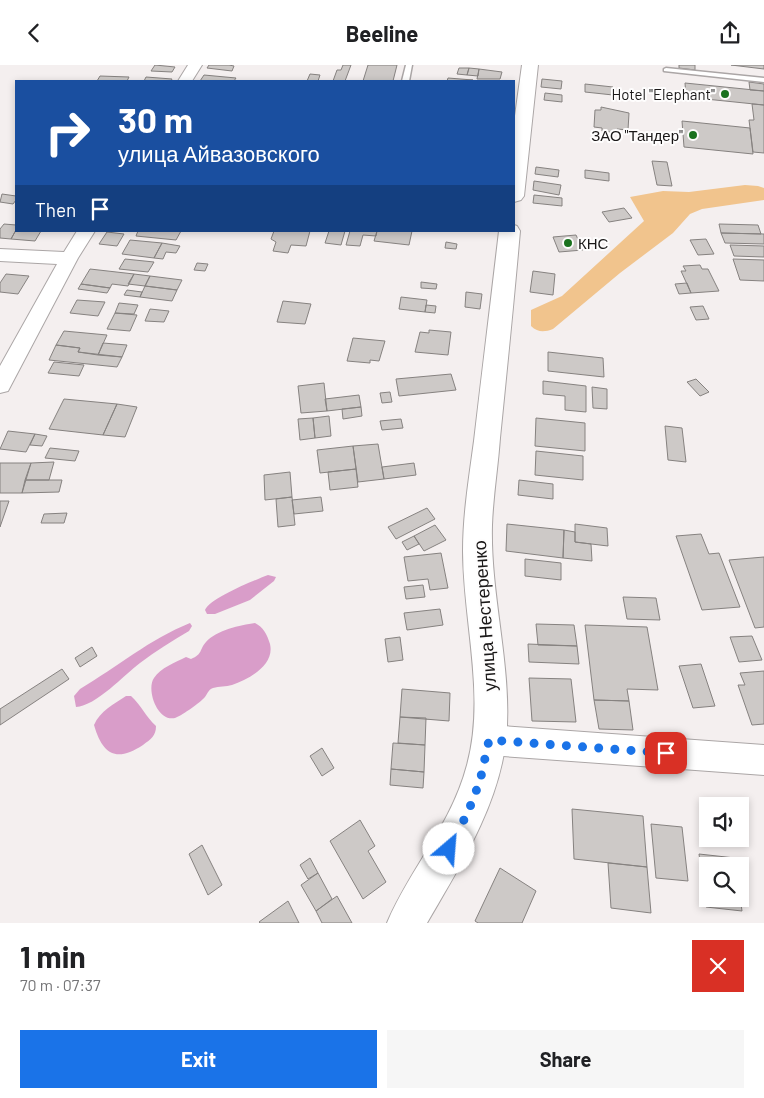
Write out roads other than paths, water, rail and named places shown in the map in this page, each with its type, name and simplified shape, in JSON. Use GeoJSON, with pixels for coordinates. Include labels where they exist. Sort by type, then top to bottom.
{"type":"FeatureCollection","features":[{"type":"Feature","properties":{"kind":"street"},"geometry":{"type":"LineString","coordinates":[[186,80],[195,65]]}},
{"type":"Feature","properties":{"kind":"street"},"geometry":{"type":"LineString","coordinates":[[515,178],[518,124],[530,65]]}},
{"type":"Feature","properties":{"kind":"street"},"geometry":{"type":"LineString","coordinates":[[0,385],[69,258],[85,232]]}},
{"type":"Feature","properties":{"kind":"street","name":"улица Нестеренко"},"geometry":{"type":"LineString","coordinates":[[406,923],[468,812],[480,781],[489,740],[490,707],[479,582],[478,524],[510,232]]}},
{"type":"Feature","properties":{"kind":"street"},"geometry":{"type":"LineString","coordinates":[[0,255],[69,258]]}},
{"type":"Feature","properties":{"kind":"street"},"geometry":{"type":"LineString","coordinates":[[489,740],[764,761]]}},
{"type":"Feature","properties":{"kind":"lane"},"geometry":{"type":"LineString","coordinates":[[405,80],[409,65]]}},
{"type":"Feature","properties":{"kind":"lane"},"geometry":{"type":"LineString","coordinates":[[666,70],[764,80]]}},
{"type":"Feature","properties":{"kind":"place","name":"Hotel \"Elephant\""},"geometry":{"type":"Point","coordinates":[725,94]}},
{"type":"Feature","properties":{"kind":"place","name":"ЗАО \"Тандер\""},"geometry":{"type":"Point","coordinates":[693,135]}},
{"type":"Feature","properties":{"kind":"place","name":"КНС"},"geometry":{"type":"Point","coordinates":[568,243]}}]}
